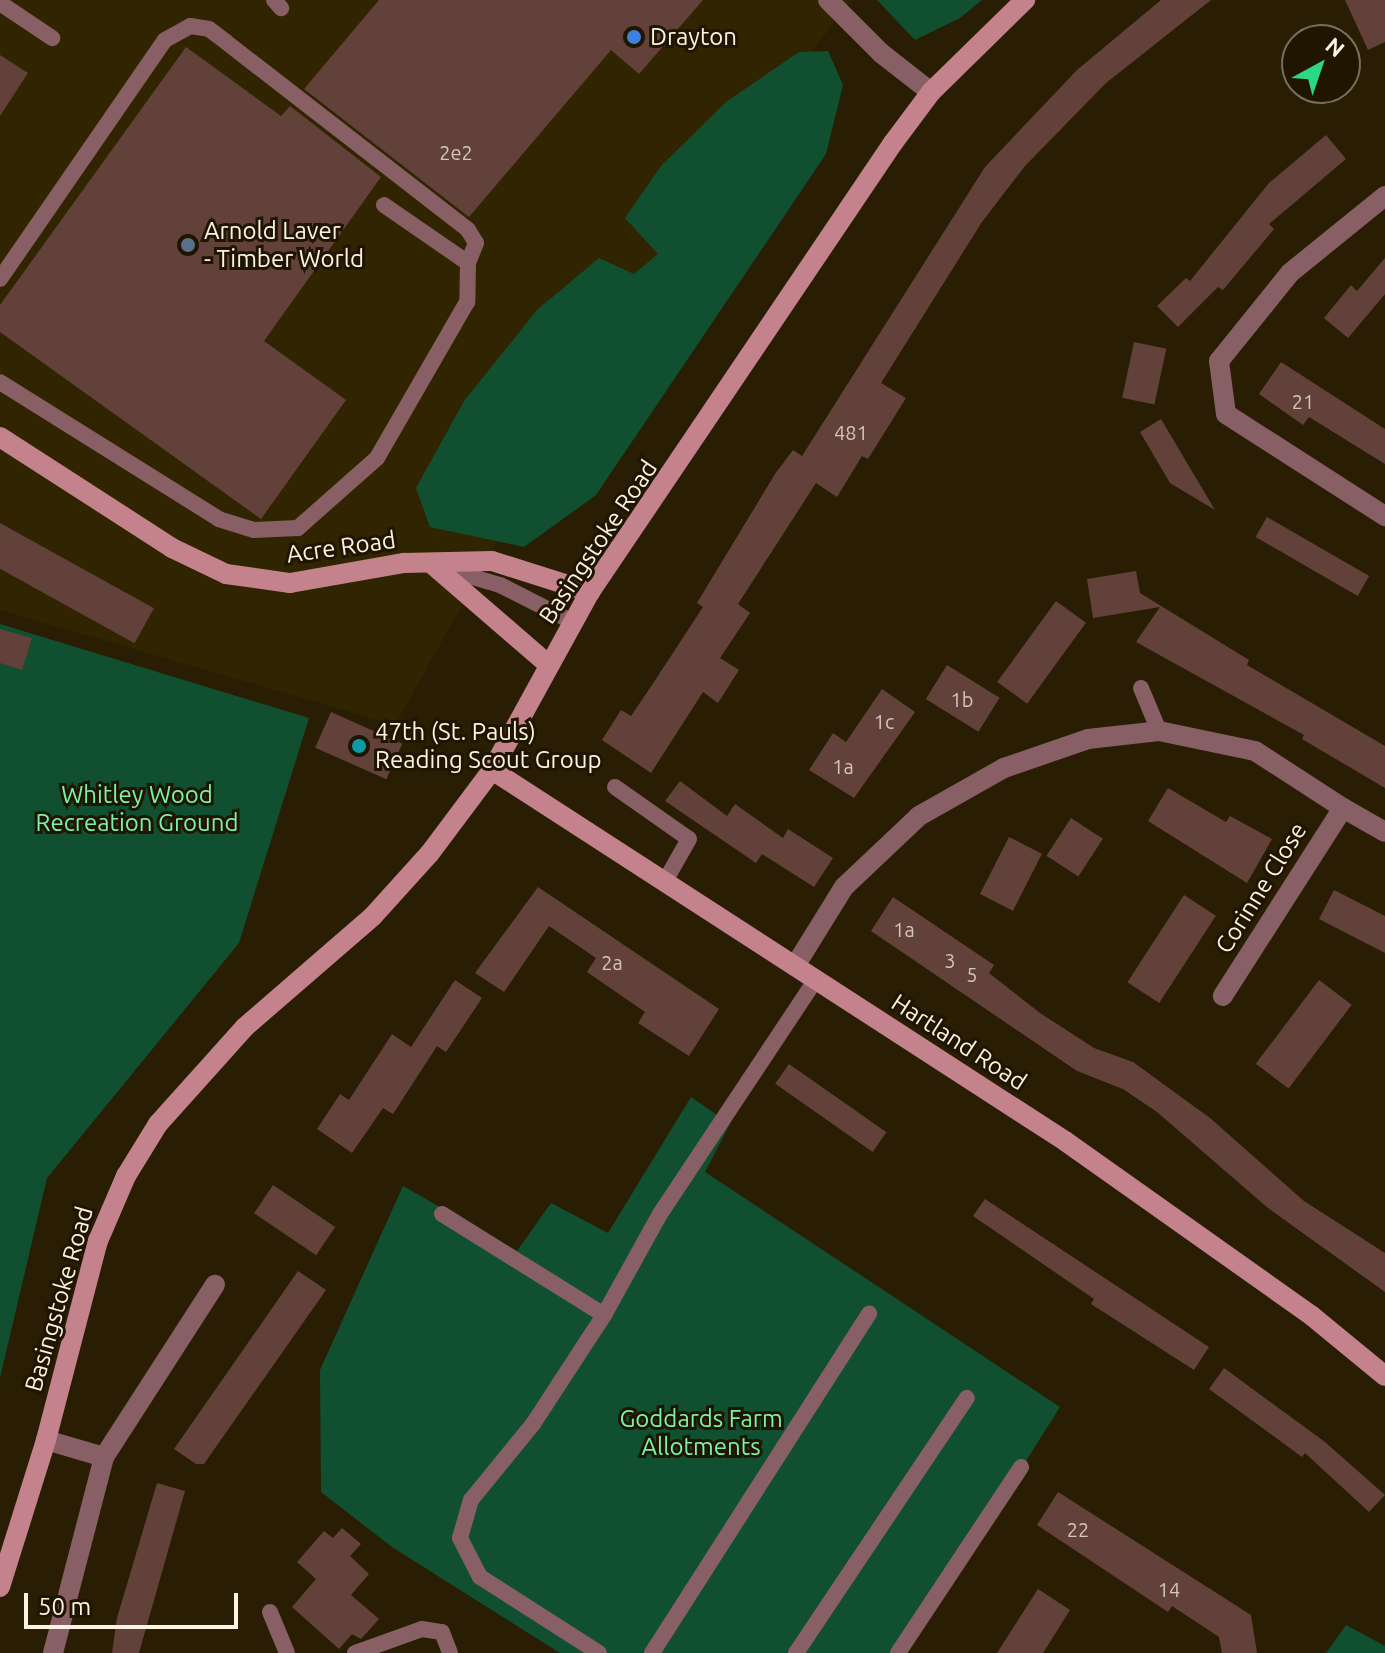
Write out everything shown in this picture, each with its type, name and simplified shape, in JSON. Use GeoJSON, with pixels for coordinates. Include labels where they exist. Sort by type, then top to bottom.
{"type":"FeatureCollection","features":[{"type":"Feature","properties":{"kind":"main road","name":"Basingstoke Road"},"geometry":{"type":"LineString","coordinates":[[0,1587],[46,1440],[98,1241],[126,1176],[158,1124],[245,1027],[373,916],[430,853],[492,770],[590,592],[931,92],[1025,0]]}},
{"type":"Feature","properties":{"kind":"main road","name":"Acre Road"},"geometry":{"type":"LineString","coordinates":[[0,437],[172,548],[226,574],[290,583],[404,563],[433,565]]}},
{"type":"Feature","properties":{"kind":"main road"},"geometry":{"type":"LineString","coordinates":[[433,565],[492,561],[590,592]]}},
{"type":"Feature","properties":{"kind":"main road"},"geometry":{"type":"LineString","coordinates":[[433,565],[549,665]]}},
{"type":"Feature","properties":{"kind":"main road","name":"Hartland Road"},"geometry":{"type":"LineString","coordinates":[[492,770],[1065,1141],[1312,1316],[1385,1376]]}},
{"type":"Feature","properties":{"kind":"street"},"geometry":{"type":"LineString","coordinates":[[828,0],[870,43],[931,92]]}},
{"type":"Feature","properties":{"kind":"street"},"geometry":{"type":"LineString","coordinates":[[1385,196],[1290,273],[1219,361],[1226,414],[1385,516]]}},
{"type":"Feature","properties":{"kind":"street"},"geometry":{"type":"LineString","coordinates":[[795,966],[844,887],[919,816],[1004,768],[1088,739],[1159,731],[1255,751],[1385,832]]}},
{"type":"Feature","properties":{"kind":"street","name":"Corinne Close"},"geometry":{"type":"LineString","coordinates":[[1223,996],[1343,808]]}},
{"type":"Feature","properties":{"kind":"street"},"geometry":{"type":"LineString","coordinates":[[53,1653],[104,1457],[215,1285]]}},
{"type":"Feature","properties":{"kind":"street"},"geometry":{"type":"LineString","coordinates":[[46,1440],[104,1457]]}},
{"type":"Feature","properties":{"kind":"lane"},"geometry":{"type":"LineString","coordinates":[[0,3],[52,38]]}},
{"type":"Feature","properties":{"kind":"lane"},"geometry":{"type":"LineString","coordinates":[[0,279],[165,40],[190,26],[209,29],[468,230],[476,243],[468,263],[467,302],[377,458],[298,528],[254,530],[219,519],[0,382]]}},
{"type":"Feature","properties":{"kind":"lane"},"geometry":{"type":"LineString","coordinates":[[384,205],[468,263]]}},
{"type":"Feature","properties":{"kind":"lane","name":"Acre Road"},"geometry":{"type":"LineString","coordinates":[[433,565],[500,585],[573,622]]}},
{"type":"Feature","properties":{"kind":"lane"},"geometry":{"type":"LineString","coordinates":[[1141,688],[1159,731]]}},
{"type":"Feature","properties":{"kind":"lane"},"geometry":{"type":"LineString","coordinates":[[615,787],[689,839],[664,883]]}},
{"type":"Feature","properties":{"kind":"lane"},"geometry":{"type":"LineString","coordinates":[[599,1653],[480,1577],[460,1538],[471,1500],[533,1424],[604,1315],[660,1214],[815,981]]}},
{"type":"Feature","properties":{"kind":"lane"},"geometry":{"type":"LineString","coordinates":[[442,1214],[604,1315]]}},
{"type":"Feature","properties":{"kind":"lane"},"geometry":{"type":"LineString","coordinates":[[652,1653],[869,1314]]}},
{"type":"Feature","properties":{"kind":"lane"},"geometry":{"type":"LineString","coordinates":[[796,1653],[967,1398]]}},
{"type":"Feature","properties":{"kind":"lane"},"geometry":{"type":"LineString","coordinates":[[898,1653],[1021,1467]]}},
{"type":"Feature","properties":{"kind":"lane"},"geometry":{"type":"LineString","coordinates":[[270,1612],[287,1653]]}},
{"type":"Feature","properties":{"kind":"lane"},"geometry":{"type":"LineString","coordinates":[[355,1653],[422,1629],[442,1632],[450,1653]]}},
{"type":"Feature","properties":{"kind":"shaded area"},"geometry":{"type":"Polygon","coordinates":[[[0,0],[851,0],[659,253],[395,725],[0,610],[0,0]]]}},
{"type":"Feature","properties":{"kind":"green space"},"geometry":{"type":"Polygon","coordinates":[[[877,0],[982,0],[960,18],[915,40],[877,0]]]}},
{"type":"Feature","properties":{"kind":"green space"},"geometry":{"type":"Polygon","coordinates":[[[828,51],[843,85],[826,154],[596,495],[524,547],[430,527],[416,488],[464,401],[537,310],[599,258],[634,274],[658,254],[625,218],[661,166],[726,102],[799,52],[828,51]]]}},
{"type":"Feature","properties":{"kind":"green space","name":"Whitley Wood Recreation Ground"},"geometry":{"type":"Polygon","coordinates":[[[0,624],[309,718],[239,943],[47,1178],[0,1378],[0,624]]]}},
{"type":"Feature","properties":{"kind":"green space","name":"Goddards Farm Allotments"},"geometry":{"type":"Polygon","coordinates":[[[691,1097],[730,1124],[705,1172],[1060,1407],[905,1653],[560,1653],[392,1547],[321,1492],[320,1370],[403,1186],[517,1251],[551,1203],[608,1233],[691,1097]]]}},
{"type":"Feature","properties":{"kind":"green space"},"geometry":{"type":"Polygon","coordinates":[[[1346,1625],[1385,1646],[1385,1653],[1326,1653],[1346,1625]]]}},
{"type":"Feature","properties":{"kind":"building"},"geometry":{"type":"Polygon","coordinates":[[[379,0],[703,0],[639,74],[611,50],[469,217],[304,89],[379,0]]]}},
{"type":"Feature","properties":{"kind":"building"},"geometry":{"type":"Polygon","coordinates":[[[1161,0],[1211,0],[1106,83],[1025,166],[982,222],[881,383],[906,398],[868,459],[862,456],[837,497],[816,483],[738,604],[750,613],[720,658],[739,670],[718,703],[703,692],[651,773],[602,740],[621,710],[631,716],[652,685],[703,607],[697,603],[775,474],[793,450],[802,456],[985,167],[1077,70],[1161,0]]]}},
{"type":"Feature","properties":{"kind":"building"},"geometry":{"type":"Polygon","coordinates":[[[1345,0],[1385,0],[1385,42],[1368,50],[1361,35],[1361,24],[1356,24],[1345,0]]]}},
{"type":"Feature","properties":{"kind":"building","name":"Arnold Laver - Timber World"},"geometry":{"type":"Polygon","coordinates":[[[186,47],[281,116],[290,106],[381,177],[264,341],[346,400],[261,519],[0,332],[0,305],[186,47]]]}},
{"type":"Feature","properties":{"kind":"building"},"geometry":{"type":"Polygon","coordinates":[[[0,55],[28,73],[0,116],[0,55]]]}},
{"type":"Feature","properties":{"kind":"building"},"geometry":{"type":"Polygon","coordinates":[[[1326,135],[1346,159],[1269,224],[1274,229],[1223,290],[1218,287],[1178,327],[1157,306],[1186,278],[1190,281],[1269,183],[1326,135]]]}},
{"type":"Feature","properties":{"kind":"building"},"geometry":{"type":"Polygon","coordinates":[[[1385,258],[1385,294],[1348,338],[1324,318],[1351,285],[1357,291],[1385,258]]]}},
{"type":"Feature","properties":{"kind":"building"},"geometry":{"type":"Polygon","coordinates":[[[1134,342],[1166,349],[1154,405],[1122,398],[1134,342]]]}},
{"type":"Feature","properties":{"kind":"building"},"geometry":{"type":"Polygon","coordinates":[[[1281,362],[1385,429],[1385,464],[1309,417],[1303,425],[1259,394],[1281,362]]]}},
{"type":"Feature","properties":{"kind":"building"},"geometry":{"type":"Polygon","coordinates":[[[1161,419],[1215,510],[1170,483],[1140,432],[1161,419]]]}},
{"type":"Feature","properties":{"kind":"building"},"geometry":{"type":"Polygon","coordinates":[[[1267,517],[1369,576],[1358,596],[1256,537],[1267,517]]]}},
{"type":"Feature","properties":{"kind":"building"},"geometry":{"type":"Polygon","coordinates":[[[0,523],[154,608],[135,643],[0,569],[0,523]]]}},
{"type":"Feature","properties":{"kind":"building"},"geometry":{"type":"Polygon","coordinates":[[[1136,571],[1140,593],[1249,660],[1247,665],[1385,746],[1385,788],[1302,739],[1304,735],[1136,642],[1160,607],[1093,618],[1087,579],[1136,571]]]}},
{"type":"Feature","properties":{"kind":"building"},"geometry":{"type":"Polygon","coordinates":[[[1056,601],[1086,623],[1027,704],[997,682],[1056,601]]]}},
{"type":"Feature","properties":{"kind":"building"},"geometry":{"type":"Polygon","coordinates":[[[0,629],[32,638],[22,670],[0,663],[0,629]]]}},
{"type":"Feature","properties":{"kind":"building"},"geometry":{"type":"Polygon","coordinates":[[[947,665],[1000,698],[978,732],[926,699],[947,665]]]}},
{"type":"Feature","properties":{"kind":"building"},"geometry":{"type":"Polygon","coordinates":[[[882,689],[915,712],[854,798],[809,770],[833,733],[846,742],[882,689]]]}},
{"type":"Feature","properties":{"kind":"building","name":"47th (St. Pauls) Reading Scout Group"},"geometry":{"type":"Polygon","coordinates":[[[331,712],[402,744],[386,779],[315,748],[331,712]]]}},
{"type":"Feature","properties":{"kind":"building"},"geometry":{"type":"Polygon","coordinates":[[[680,781],[727,816],[735,804],[783,838],[788,829],[833,858],[814,887],[762,854],[756,863],[665,801],[680,781]]]}},
{"type":"Feature","properties":{"kind":"building"},"geometry":{"type":"Polygon","coordinates":[[[1168,788],[1226,822],[1230,816],[1272,839],[1247,883],[1148,821],[1168,788]]]}},
{"type":"Feature","properties":{"kind":"building"},"geometry":{"type":"Polygon","coordinates":[[[1071,818],[1103,839],[1078,876],[1046,856],[1071,818]]]}},
{"type":"Feature","properties":{"kind":"building"},"geometry":{"type":"Polygon","coordinates":[[[1009,837],[1042,854],[1013,911],[980,894],[1009,837]]]}},
{"type":"Feature","properties":{"kind":"building"},"geometry":{"type":"Polygon","coordinates":[[[538,887],[719,1009],[689,1056],[638,1023],[645,1012],[587,972],[596,958],[549,926],[504,992],[475,973],[538,887]]]}},
{"type":"Feature","properties":{"kind":"building"},"geometry":{"type":"Polygon","coordinates":[[[1334,890],[1385,916],[1385,953],[1319,919],[1334,890]]]}},
{"type":"Feature","properties":{"kind":"building"},"geometry":{"type":"Polygon","coordinates":[[[1184,895],[1216,916],[1159,1003],[1127,982],[1184,895]]]}},
{"type":"Feature","properties":{"kind":"building"},"geometry":{"type":"Polygon","coordinates":[[[893,897],[994,965],[989,973],[1040,1013],[1094,1048],[1133,1062],[1210,1118],[1304,1201],[1385,1253],[1385,1292],[1268,1208],[1157,1112],[1123,1089],[1077,1071],[871,931],[893,897]]]}},
{"type":"Feature","properties":{"kind":"building"},"geometry":{"type":"Polygon","coordinates":[[[455,980],[482,998],[446,1052],[437,1046],[393,1114],[383,1108],[352,1153],[317,1129],[340,1094],[349,1100],[392,1034],[411,1047],[455,980]]]}},
{"type":"Feature","properties":{"kind":"building"},"geometry":{"type":"Polygon","coordinates":[[[1319,980],[1352,1005],[1289,1089],[1256,1064],[1319,980]]]}},
{"type":"Feature","properties":{"kind":"building"},"geometry":{"type":"Polygon","coordinates":[[[789,1064],[886,1132],[873,1152],[775,1084],[789,1064]]]}},
{"type":"Feature","properties":{"kind":"building"},"geometry":{"type":"Polygon","coordinates":[[[273,1185],[335,1227],[316,1255],[254,1213],[273,1185]]]}},
{"type":"Feature","properties":{"kind":"building"},"geometry":{"type":"Polygon","coordinates":[[[985,1199],[1209,1347],[1194,1370],[1091,1304],[1094,1299],[973,1216],[985,1199]]]}},
{"type":"Feature","properties":{"kind":"building"},"geometry":{"type":"Polygon","coordinates":[[[298,1271],[326,1290],[204,1464],[196,1464],[174,1449],[298,1271]]]}},
{"type":"Feature","properties":{"kind":"building"},"geometry":{"type":"Polygon","coordinates":[[[1224,1368],[1325,1442],[1385,1495],[1369,1512],[1305,1453],[1302,1457],[1209,1389],[1224,1368]]]}},
{"type":"Feature","properties":{"kind":"building"},"geometry":{"type":"Polygon","coordinates":[[[157,1483],[185,1491],[139,1653],[112,1653],[117,1618],[157,1483]]]}},
{"type":"Feature","properties":{"kind":"building"},"geometry":{"type":"Polygon","coordinates":[[[1058,1492],[1251,1615],[1257,1653],[1222,1653],[1219,1637],[1172,1606],[1168,1612],[1037,1525],[1058,1492]]]}},
{"type":"Feature","properties":{"kind":"building"},"geometry":{"type":"Polygon","coordinates":[[[342,1528],[361,1544],[350,1556],[369,1574],[351,1595],[379,1619],[361,1639],[352,1634],[339,1649],[292,1607],[316,1579],[297,1562],[324,1531],[333,1538],[342,1528]]]}},
{"type":"Feature","properties":{"kind":"building"},"geometry":{"type":"Polygon","coordinates":[[[1038,1589],[1070,1610],[1043,1653],[997,1653],[1038,1589]]]}},
{"type":"Feature","properties":{"kind":"place","name":"Drayton"},"geometry":{"type":"Point","coordinates":[634,37]}},
{"type":"Feature","properties":{"kind":"place","name":"Arnold Laver - Timber World"},"geometry":{"type":"Point","coordinates":[188,245]}},
{"type":"Feature","properties":{"kind":"place","name":"47th (St. Pauls) Reading Scout Group"},"geometry":{"type":"Point","coordinates":[359,746]}}]}
